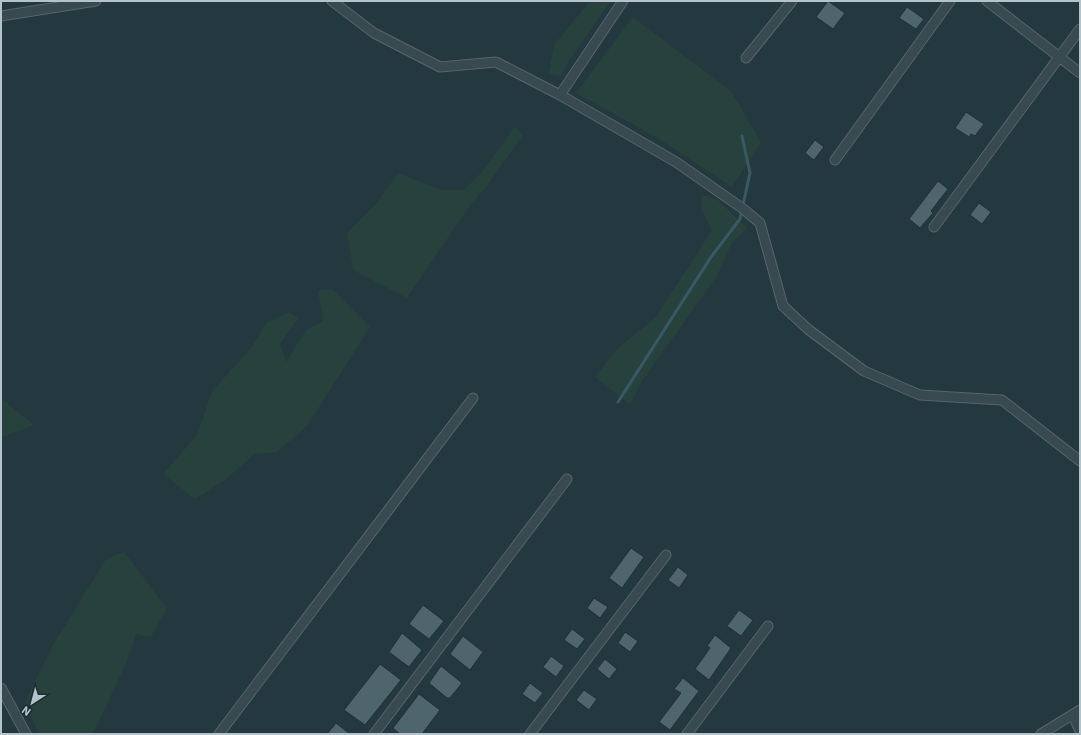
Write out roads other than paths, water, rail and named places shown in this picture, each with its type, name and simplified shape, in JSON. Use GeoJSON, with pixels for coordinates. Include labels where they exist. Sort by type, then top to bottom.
{"type":"FeatureCollection","features":[{"type":"Feature","properties":{"kind":"street"},"geometry":{"type":"LineString","coordinates":[[1,16],[96,1]]}},
{"type":"Feature","properties":{"kind":"street"},"geometry":{"type":"LineString","coordinates":[[332,1],[374,33],[440,66],[496,62],[560,95],[676,162],[742,208],[760,223],[783,306],[809,330],[864,371],[920,395],[1002,400],[1080,461]]}},
{"type":"Feature","properties":{"kind":"street"},"geometry":{"type":"LineString","coordinates":[[560,95],[623,1]]}},
{"type":"Feature","properties":{"kind":"street"},"geometry":{"type":"LineString","coordinates":[[746,58],[792,1]]}},
{"type":"Feature","properties":{"kind":"street"},"geometry":{"type":"LineString","coordinates":[[835,160],[950,1]]}},
{"type":"Feature","properties":{"kind":"street"},"geometry":{"type":"LineString","coordinates":[[987,1],[1080,73]]}},
{"type":"Feature","properties":{"kind":"street"},"geometry":{"type":"LineString","coordinates":[[934,226],[1080,29]]}},
{"type":"Feature","properties":{"kind":"street"},"geometry":{"type":"LineString","coordinates":[[219,734],[473,398]]}},
{"type":"Feature","properties":{"kind":"street"},"geometry":{"type":"LineString","coordinates":[[374,734],[567,479]]}},
{"type":"Feature","properties":{"kind":"street"},"geometry":{"type":"LineString","coordinates":[[530,734],[666,554]]}},
{"type":"Feature","properties":{"kind":"street"},"geometry":{"type":"LineString","coordinates":[[687,734],[768,626]]}},
{"type":"Feature","properties":{"kind":"street"},"geometry":{"type":"LineString","coordinates":[[1,688],[26,734]]}},
{"type":"Feature","properties":{"kind":"street"},"geometry":{"type":"LineString","coordinates":[[1041,734],[1076,712],[1080,730]]}},
{"type":"Feature","properties":{"kind":"waterway"},"geometry":{"type":"LineString","coordinates":[[618,402],[711,257],[740,219],[750,173],[742,136]]}}]}
